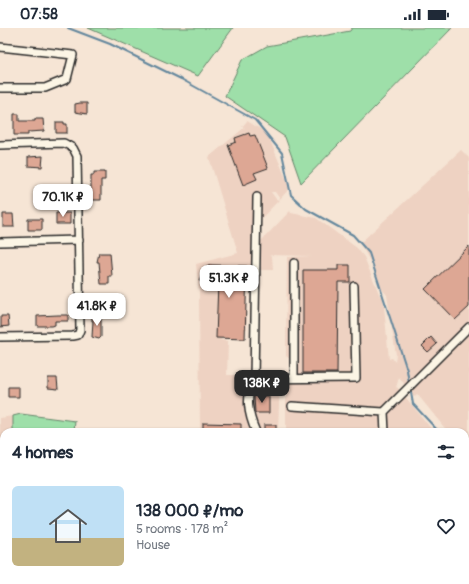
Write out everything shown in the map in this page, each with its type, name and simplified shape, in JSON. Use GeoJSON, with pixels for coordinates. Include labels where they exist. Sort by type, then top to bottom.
{"type":"FeatureCollection","features":[{"type":"Feature","properties":{"kind":"street"},"geometry":{"type":"LineString","coordinates":[[0,47],[73,55],[67,78],[44,88],[0,88]]}},
{"type":"Feature","properties":{"kind":"street"},"geometry":{"type":"LineString","coordinates":[[0,144],[64,143],[73,148],[77,156],[80,330],[78,335],[73,336],[0,337]]}},
{"type":"Feature","properties":{"kind":"street"},"geometry":{"type":"LineString","coordinates":[[254,428],[249,415],[249,389],[254,379],[257,197]]}},
{"type":"Feature","properties":{"kind":"street"},"geometry":{"type":"LineString","coordinates":[[0,242],[79,240]]}},
{"type":"Feature","properties":{"kind":"street"},"geometry":{"type":"LineString","coordinates":[[294,263],[294,378]]}},
{"type":"Feature","properties":{"kind":"street"},"geometry":{"type":"LineString","coordinates":[[254,379],[356,378],[354,286]]}},
{"type":"Feature","properties":{"kind":"street"},"geometry":{"type":"LineString","coordinates":[[384,428],[384,412],[469,327]]}},
{"type":"Feature","properties":{"kind":"street"},"geometry":{"type":"LineString","coordinates":[[292,406],[384,412]]}},
{"type":"Feature","properties":{"kind":"shaded area"},"geometry":{"type":"Polygon","coordinates":[[[247,121],[267,133],[290,188],[280,199],[275,192],[271,192],[276,199],[279,200],[255,225],[261,241],[290,211],[291,213],[316,218],[357,248],[364,257],[380,296],[383,296],[389,359],[392,358],[395,362],[396,355],[387,295],[380,287],[372,265],[360,243],[461,150],[469,158],[469,428],[445,428],[417,394],[414,397],[399,377],[396,388],[397,387],[431,428],[286,428],[286,387],[289,387],[289,372],[291,370],[291,360],[286,356],[287,257],[313,256],[269,255],[272,256],[273,270],[234,270],[234,317],[247,317],[247,329],[221,329],[221,340],[228,341],[227,375],[280,375],[278,428],[200,428],[199,292],[196,264],[238,253],[209,157],[245,127],[242,127],[247,121]]]}},
{"type":"Feature","properties":{"kind":"shaded area"},"geometry":{"type":"Polygon","coordinates":[[[13,416],[13,428],[0,428],[0,418],[13,416]]]}},
{"type":"Feature","properties":{"kind":"green space"},"geometry":{"type":"Polygon","coordinates":[[[88,28],[233,28],[198,76],[88,28]]]}},
{"type":"Feature","properties":{"kind":"green space"},"geometry":{"type":"Polygon","coordinates":[[[352,28],[452,28],[301,183],[285,137],[225,96],[242,60],[267,46],[350,31],[352,28]]]}},
{"type":"Feature","properties":{"kind":"green space"},"geometry":{"type":"Polygon","coordinates":[[[21,414],[75,421],[74,428],[13,428],[13,416],[21,414]]]}},
{"type":"Feature","properties":{"kind":"building"},"geometry":{"type":"Polygon","coordinates":[[[87,103],[87,114],[75,112],[75,104],[87,103]]]}},
{"type":"Feature","properties":{"kind":"building"},"geometry":{"type":"Polygon","coordinates":[[[14,114],[19,114],[19,121],[35,121],[35,119],[43,119],[44,131],[28,132],[28,135],[14,135],[14,114]]]}},
{"type":"Feature","properties":{"kind":"building"},"geometry":{"type":"Polygon","coordinates":[[[56,122],[64,122],[64,124],[67,124],[67,133],[56,133],[56,122]]]}},
{"type":"Feature","properties":{"kind":"building"},"geometry":{"type":"Polygon","coordinates":[[[249,133],[250,136],[255,135],[268,168],[254,173],[257,179],[243,185],[228,145],[236,142],[235,138],[249,133]]]}},
{"type":"Feature","properties":{"kind":"building"},"geometry":{"type":"Polygon","coordinates":[[[43,156],[42,167],[28,166],[28,157],[43,156]]]}},
{"type":"Feature","properties":{"kind":"building"},"geometry":{"type":"Polygon","coordinates":[[[94,172],[105,172],[105,180],[101,180],[101,200],[91,200],[91,175],[94,175],[94,172]]]}},
{"type":"Feature","properties":{"kind":"building"},"geometry":{"type":"Polygon","coordinates":[[[56,213],[70,213],[70,224],[56,224],[56,213]]]}},
{"type":"Feature","properties":{"kind":"building"},"geometry":{"type":"Polygon","coordinates":[[[3,214],[13,214],[14,227],[3,227],[3,214]]]}},
{"type":"Feature","properties":{"kind":"building"},"geometry":{"type":"Polygon","coordinates":[[[28,219],[42,219],[42,230],[28,230],[28,219]]]}},
{"type":"Feature","properties":{"kind":"building"},"geometry":{"type":"Polygon","coordinates":[[[469,246],[469,307],[455,320],[425,289],[469,246]]]}},
{"type":"Feature","properties":{"kind":"building"},"geometry":{"type":"Polygon","coordinates":[[[99,253],[110,253],[112,276],[109,276],[109,284],[101,284],[99,262],[97,262],[99,253]]]}},
{"type":"Feature","properties":{"kind":"building"},"geometry":{"type":"Polygon","coordinates":[[[210,265],[247,266],[245,339],[216,338],[218,282],[199,281],[205,268],[210,265]]]}},
{"type":"Feature","properties":{"kind":"building"},"geometry":{"type":"Polygon","coordinates":[[[338,265],[350,265],[350,282],[338,282],[337,373],[303,373],[303,270],[338,270],[338,265]]]}},
{"type":"Feature","properties":{"kind":"building"},"geometry":{"type":"Polygon","coordinates":[[[68,315],[68,321],[55,321],[55,325],[51,326],[37,326],[37,316],[68,315]]]}},
{"type":"Feature","properties":{"kind":"building"},"geometry":{"type":"Polygon","coordinates":[[[92,315],[101,315],[101,337],[99,339],[92,337],[92,315]]]}},
{"type":"Feature","properties":{"kind":"building"},"geometry":{"type":"Polygon","coordinates":[[[1,316],[8,316],[9,326],[1,327],[1,316]]]}},
{"type":"Feature","properties":{"kind":"building"},"geometry":{"type":"Polygon","coordinates":[[[431,337],[437,344],[428,352],[422,346],[431,337]]]}},
{"type":"Feature","properties":{"kind":"building"},"geometry":{"type":"Polygon","coordinates":[[[48,378],[57,378],[58,389],[48,388],[48,378]]]}},
{"type":"Feature","properties":{"kind":"building"},"geometry":{"type":"Polygon","coordinates":[[[8,387],[19,387],[19,397],[8,397],[8,387]]]}},
{"type":"Feature","properties":{"kind":"building"},"geometry":{"type":"Polygon","coordinates":[[[254,396],[269,396],[269,413],[255,413],[254,396]]]}},
{"type":"Feature","properties":{"kind":"building"},"geometry":{"type":"Polygon","coordinates":[[[203,423],[241,424],[241,428],[203,428],[203,423]]]}},
{"type":"Feature","properties":{"kind":"building"},"geometry":{"type":"Polygon","coordinates":[[[264,425],[276,425],[276,428],[264,428],[264,425]]]}},
{"type":"Feature","properties":{"kind":"waterway"},"geometry":{"type":"LineString","coordinates":[[68,28],[110,44],[181,79],[255,120],[282,153],[291,195],[306,209],[353,235],[369,253],[407,370],[409,383]]}},
{"type":"Feature","properties":{"kind":"waterway"},"geometry":{"type":"LineString","coordinates":[[410,387],[413,404],[435,428]]}}]}
